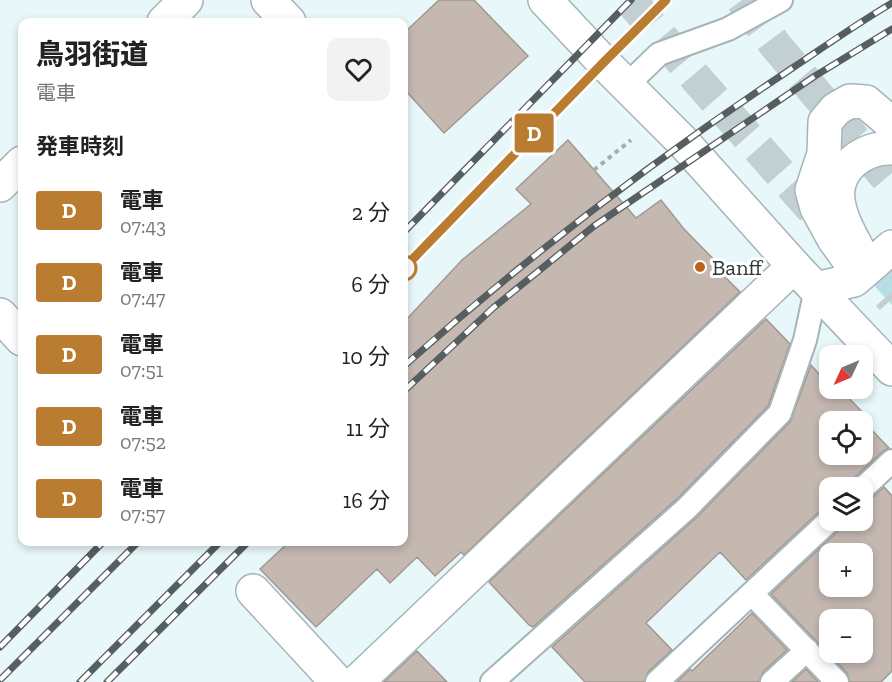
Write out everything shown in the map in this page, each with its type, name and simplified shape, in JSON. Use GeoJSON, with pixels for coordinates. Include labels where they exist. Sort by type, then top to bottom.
{"type":"FeatureCollection","features":[{"type":"Feature","properties":{"kind":"street"},"geometry":{"type":"LineString","coordinates":[[168,18],[186,0]]}},
{"type":"Feature","properties":{"kind":"street"},"geometry":{"type":"LineString","coordinates":[[268,0],[285,18]]}},
{"type":"Feature","properties":{"kind":"street"},"geometry":{"type":"LineString","coordinates":[[545,0],[626,86],[684,143],[892,369]]}},
{"type":"Feature","properties":{"kind":"street"},"geometry":{"type":"LineString","coordinates":[[892,124],[867,102],[850,101],[836,108],[825,122],[824,154],[812,190],[817,208],[834,239],[847,256],[856,248],[843,221],[838,198],[839,181],[854,159],[874,148],[892,148]]}},
{"type":"Feature","properties":{"kind":"street"},"geometry":{"type":"LineString","coordinates":[[357,682],[805,277],[854,280],[881,256],[857,216],[856,192],[863,171],[882,160],[892,163]]}},
{"type":"Feature","properties":{"kind":"street"},"geometry":{"type":"LineString","coordinates":[[0,185],[18,167]]}},
{"type":"Feature","properties":{"kind":"street"},"geometry":{"type":"LineString","coordinates":[[0,315],[18,335]]}},
{"type":"Feature","properties":{"kind":"street"},"geometry":{"type":"LineString","coordinates":[[253,591],[338,682]]}},
{"type":"Feature","properties":{"kind":"lane"},"geometry":{"type":"LineString","coordinates":[[626,86],[659,54],[728,29],[781,0]]}},
{"type":"Feature","properties":{"kind":"lane"},"geometry":{"type":"LineString","coordinates":[[492,682],[687,508],[780,413],[805,340],[805,277]]}},
{"type":"Feature","properties":{"kind":"lane"},"geometry":{"type":"LineString","coordinates":[[873,479],[892,461]]}},
{"type":"Feature","properties":{"kind":"lane"},"geometry":{"type":"LineString","coordinates":[[657,682],[819,530]]}},
{"type":"Feature","properties":{"kind":"lane"},"geometry":{"type":"LineString","coordinates":[[752,594],[837,682]]}},
{"type":"Feature","properties":{"kind":"lane"},"geometry":{"type":"LineString","coordinates":[[772,682],[807,650]]}},
{"type":"Feature","properties":{"kind":"path"},"geometry":{"type":"LineString","coordinates":[[594,170],[632,140]]}},
{"type":"Feature","properties":{"kind":"shaded area"},"geometry":{"type":"Polygon","coordinates":[[[892,263],[892,305],[871,282],[892,263]]]}},
{"type":"Feature","properties":{"kind":"building"},"geometry":{"type":"Polygon","coordinates":[[[439,0],[474,0],[528,56],[444,133],[408,93],[408,29],[439,0]]]}},
{"type":"Feature","properties":{"kind":"building"},"geometry":{"type":"Polygon","coordinates":[[[568,140],[636,218],[661,200],[684,229],[728,274],[725,277],[740,292],[464,555],[461,552],[435,576],[417,557],[390,583],[377,569],[316,627],[260,569],[285,546],[408,546],[408,318],[462,260],[531,204],[516,189],[568,140]]]}},
{"type":"Feature","properties":{"kind":"building"},"geometry":{"type":"Polygon","coordinates":[[[766,319],[790,344],[768,406],[678,498],[533,627],[529,625],[489,582],[766,319]]]}},
{"type":"Feature","properties":{"kind":"building"},"geometry":{"type":"Polygon","coordinates":[[[811,365],[819,374],[819,399],[850,399],[861,411],[819,411],[819,465],[868,465],[855,477],[819,477],[819,512],[746,580],[720,552],[646,623],[672,650],[648,672],[644,682],[585,682],[552,647],[696,518],[790,422],[811,365]]]}},
{"type":"Feature","properties":{"kind":"building"},"geometry":{"type":"Polygon","coordinates":[[[873,431],[889,448],[873,460],[873,431]]]}},
{"type":"Feature","properties":{"kind":"building"},"geometry":{"type":"Polygon","coordinates":[[[884,487],[892,496],[892,671],[881,682],[850,682],[847,673],[837,663],[873,663],[873,609],[819,609],[819,644],[771,594],[819,549],[819,597],[873,597],[873,543],[825,543],[838,531],[873,531],[873,497],[884,487]]]}},
{"type":"Feature","properties":{"kind":"building"},"geometry":{"type":"Polygon","coordinates":[[[752,613],[787,650],[763,672],[759,682],[677,682],[690,669],[692,671],[752,613]]]}},
{"type":"Feature","properties":{"kind":"building"},"geometry":{"type":"Polygon","coordinates":[[[417,651],[447,682],[384,682],[417,651]]]}},
{"type":"Feature","properties":{"kind":"building"},"geometry":{"type":"Polygon","coordinates":[[[806,669],[818,682],[792,682],[806,669]]]}},
{"type":"Feature","properties":{"kind":"tunnel"},"geometry":{"type":"LineString","coordinates":[[630,0],[701,84],[892,299]]}},
{"type":"Feature","properties":{"kind":"tunnel"},"geometry":{"type":"LineString","coordinates":[[742,0],[776,46],[892,184]]}},
{"type":"Feature","properties":{"kind":"railway"},"geometry":{"type":"LineString","coordinates":[[408,228],[631,0]]}},
{"type":"Feature","properties":{"kind":"railway"},"geometry":{"type":"LineString","coordinates":[[408,264],[666,0]]}},
{"type":"Feature","properties":{"kind":"railway"},"geometry":{"type":"LineString","coordinates":[[408,363],[492,290],[629,183],[722,116],[892,3]]}},
{"type":"Feature","properties":{"kind":"railway"},"geometry":{"type":"LineString","coordinates":[[408,387],[493,308],[594,226],[815,76],[892,29]]}},
{"type":"Feature","properties":{"kind":"railway"},"geometry":{"type":"LineString","coordinates":[[0,647],[99,546]]}},
{"type":"Feature","properties":{"kind":"railway"},"geometry":{"type":"LineString","coordinates":[[0,680],[134,546]]}},
{"type":"Feature","properties":{"kind":"railway"},"geometry":{"type":"LineString","coordinates":[[80,682],[216,546]]}},
{"type":"Feature","properties":{"kind":"railway"},"geometry":{"type":"LineString","coordinates":[[107,682],[244,546]]}},
{"type":"Feature","properties":{"kind":"train","name":"D"},"geometry":{"type":"LineString","coordinates":[[408,264],[666,0]]}},
{"type":"Feature","properties":{"kind":"place","name":"Banff"},"geometry":{"type":"Point","coordinates":[700,267]}}]}
